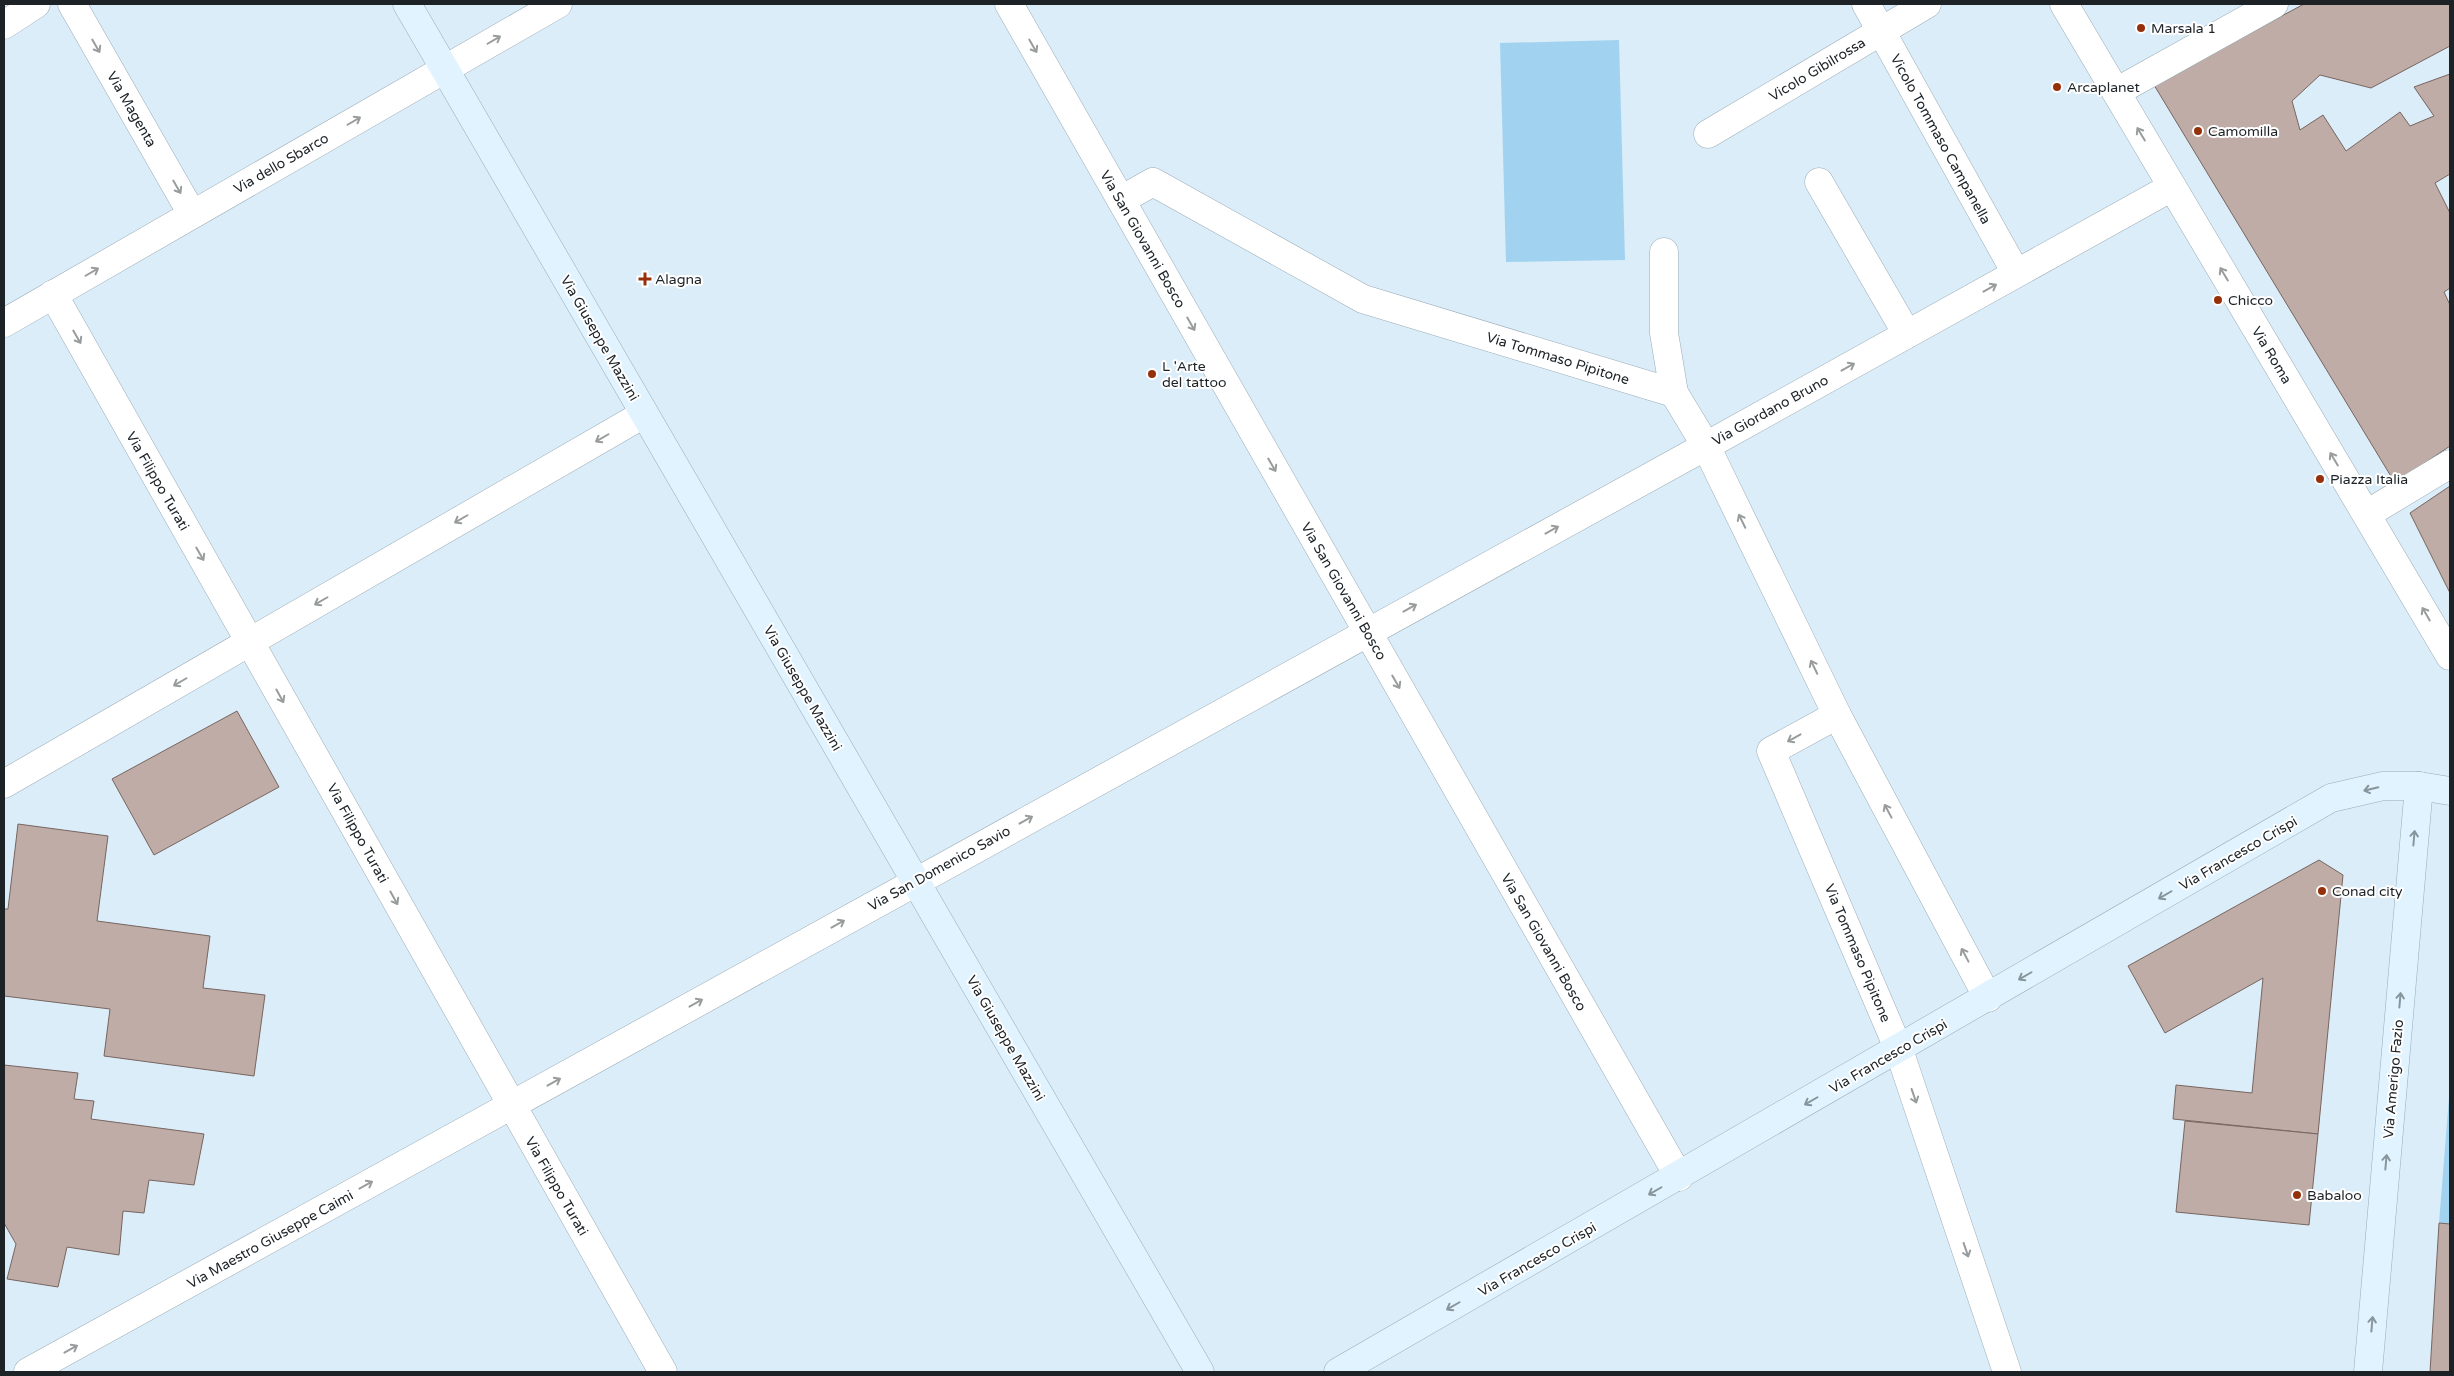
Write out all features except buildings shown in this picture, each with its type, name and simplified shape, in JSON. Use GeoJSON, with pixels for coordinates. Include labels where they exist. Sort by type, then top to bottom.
{"type":"FeatureCollection","features":[{"type":"Feature","properties":{"kind":"main road","name":"Via Giuseppe Mazzini"},"geometry":{"type":"LineString","coordinates":[[407,4],[1200,1372]]}},
{"type":"Feature","properties":{"kind":"main road","name":"Via Francesco Crispi"},"geometry":{"type":"LineString","coordinates":[[1338,1372],[1899,1050],[2332,798],[2383,786],[2419,786],[2450,791]]}},
{"type":"Feature","properties":{"kind":"main road","name":"Via Amerigo Fazio"},"geometry":{"type":"LineString","coordinates":[[2368,1372],[2419,786]]}},
{"type":"Feature","properties":{"kind":"street"},"geometry":{"type":"LineString","coordinates":[[4,25],[36,4]]}},
{"type":"Feature","properties":{"kind":"street","name":"Via Magenta"},"geometry":{"type":"LineString","coordinates":[[72,4],[192,214]]}},
{"type":"Feature","properties":{"kind":"street","name":"Via dello Sbarco"},"geometry":{"type":"LineString","coordinates":[[4,323],[558,4]]}},
{"type":"Feature","properties":{"kind":"street","name":"Via San Giovanni Bosco"},"geometry":{"type":"LineString","coordinates":[[1009,4],[1679,1177]]}},
{"type":"Feature","properties":{"kind":"street","name":"Vicolo Tommaso Campanella"},"geometry":{"type":"LineString","coordinates":[[1866,4],[2016,273]]}},
{"type":"Feature","properties":{"kind":"street","name":"Vicolo Gibilrossa"},"geometry":{"type":"LineString","coordinates":[[1708,134],[1927,4]]}},
{"type":"Feature","properties":{"kind":"street","name":"Via Roma"},"geometry":{"type":"LineString","coordinates":[[2064,4],[2450,656]]}},
{"type":"Feature","properties":{"kind":"street"},"geometry":{"type":"LineString","coordinates":[[2116,92],[2274,4]]}},
{"type":"Feature","properties":{"kind":"street","name":"Via Tommaso Pipitone"},"geometry":{"type":"LineString","coordinates":[[1121,200],[1153,182],[1363,299],[1674,393]]}},
{"type":"Feature","properties":{"kind":"street"},"geometry":{"type":"LineString","coordinates":[[1819,182],[1907,334]]}},
{"type":"Feature","properties":{"kind":"street","name":"Via Giordano Bruno"},"geometry":{"type":"LineString","coordinates":[[1367,632],[2172,187]]}},
{"type":"Feature","properties":{"kind":"street"},"geometry":{"type":"LineString","coordinates":[[1664,252],[1664,333],[1674,393],[1706,446],[1837,715],[1988,998]]}},
{"type":"Feature","properties":{"kind":"street","name":"Via Filippo Turati"},"geometry":{"type":"LineString","coordinates":[[53,294],[663,1372]]}},
{"type":"Feature","properties":{"kind":"street"},"geometry":{"type":"LineString","coordinates":[[4,784],[644,414]]}},
{"type":"Feature","properties":{"kind":"street"},"geometry":{"type":"LineString","coordinates":[[2367,514],[2450,464]]}},
{"type":"Feature","properties":{"kind":"street","name":"Via San Domenico Savio"},"geometry":{"type":"LineString","coordinates":[[511,1105],[1367,632]]}},
{"type":"Feature","properties":{"kind":"street","name":"Via Tommaso Pipitone"},"geometry":{"type":"LineString","coordinates":[[1837,715],[1771,751],[1899,1050],[2007,1372]]}},
{"type":"Feature","properties":{"kind":"street","name":"Via Maestro Giuseppe Caimi"},"geometry":{"type":"LineString","coordinates":[[28,1372],[511,1105]]}},
{"type":"Feature","properties":{"kind":"shaded area"},"geometry":{"type":"Polygon","coordinates":[[[1619,40],[1625,260],[1506,262],[1500,43],[1619,40]]]}},
{"type":"Feature","properties":{"kind":"shaded area"},"geometry":{"type":"Polygon","coordinates":[[[2450,1085],[2450,1224],[2439,1223],[2450,1085]]]}},
{"type":"Feature","properties":{"kind":"place","name":"Marsala 1"},"geometry":{"type":"Point","coordinates":[2141,28]}},
{"type":"Feature","properties":{"kind":"place","name":"Arcaplanet"},"geometry":{"type":"Point","coordinates":[2057,87]}},
{"type":"Feature","properties":{"kind":"place","name":"Camomilla"},"geometry":{"type":"Point","coordinates":[2198,131]}},
{"type":"Feature","properties":{"kind":"place","name":"Alagna"},"geometry":{"type":"Point","coordinates":[645,279]}},
{"type":"Feature","properties":{"kind":"place","name":"Chicco"},"geometry":{"type":"Point","coordinates":[2218,300]}},
{"type":"Feature","properties":{"kind":"place","name":"L 'Arte del tattoo"},"geometry":{"type":"Point","coordinates":[1152,374]}},
{"type":"Feature","properties":{"kind":"place","name":"Piazza Italia"},"geometry":{"type":"Point","coordinates":[2320,479]}},
{"type":"Feature","properties":{"kind":"place","name":"Conad city"},"geometry":{"type":"Point","coordinates":[2322,891]}},
{"type":"Feature","properties":{"kind":"place","name":"Babaloo"},"geometry":{"type":"Point","coordinates":[2297,1195]}}]}
